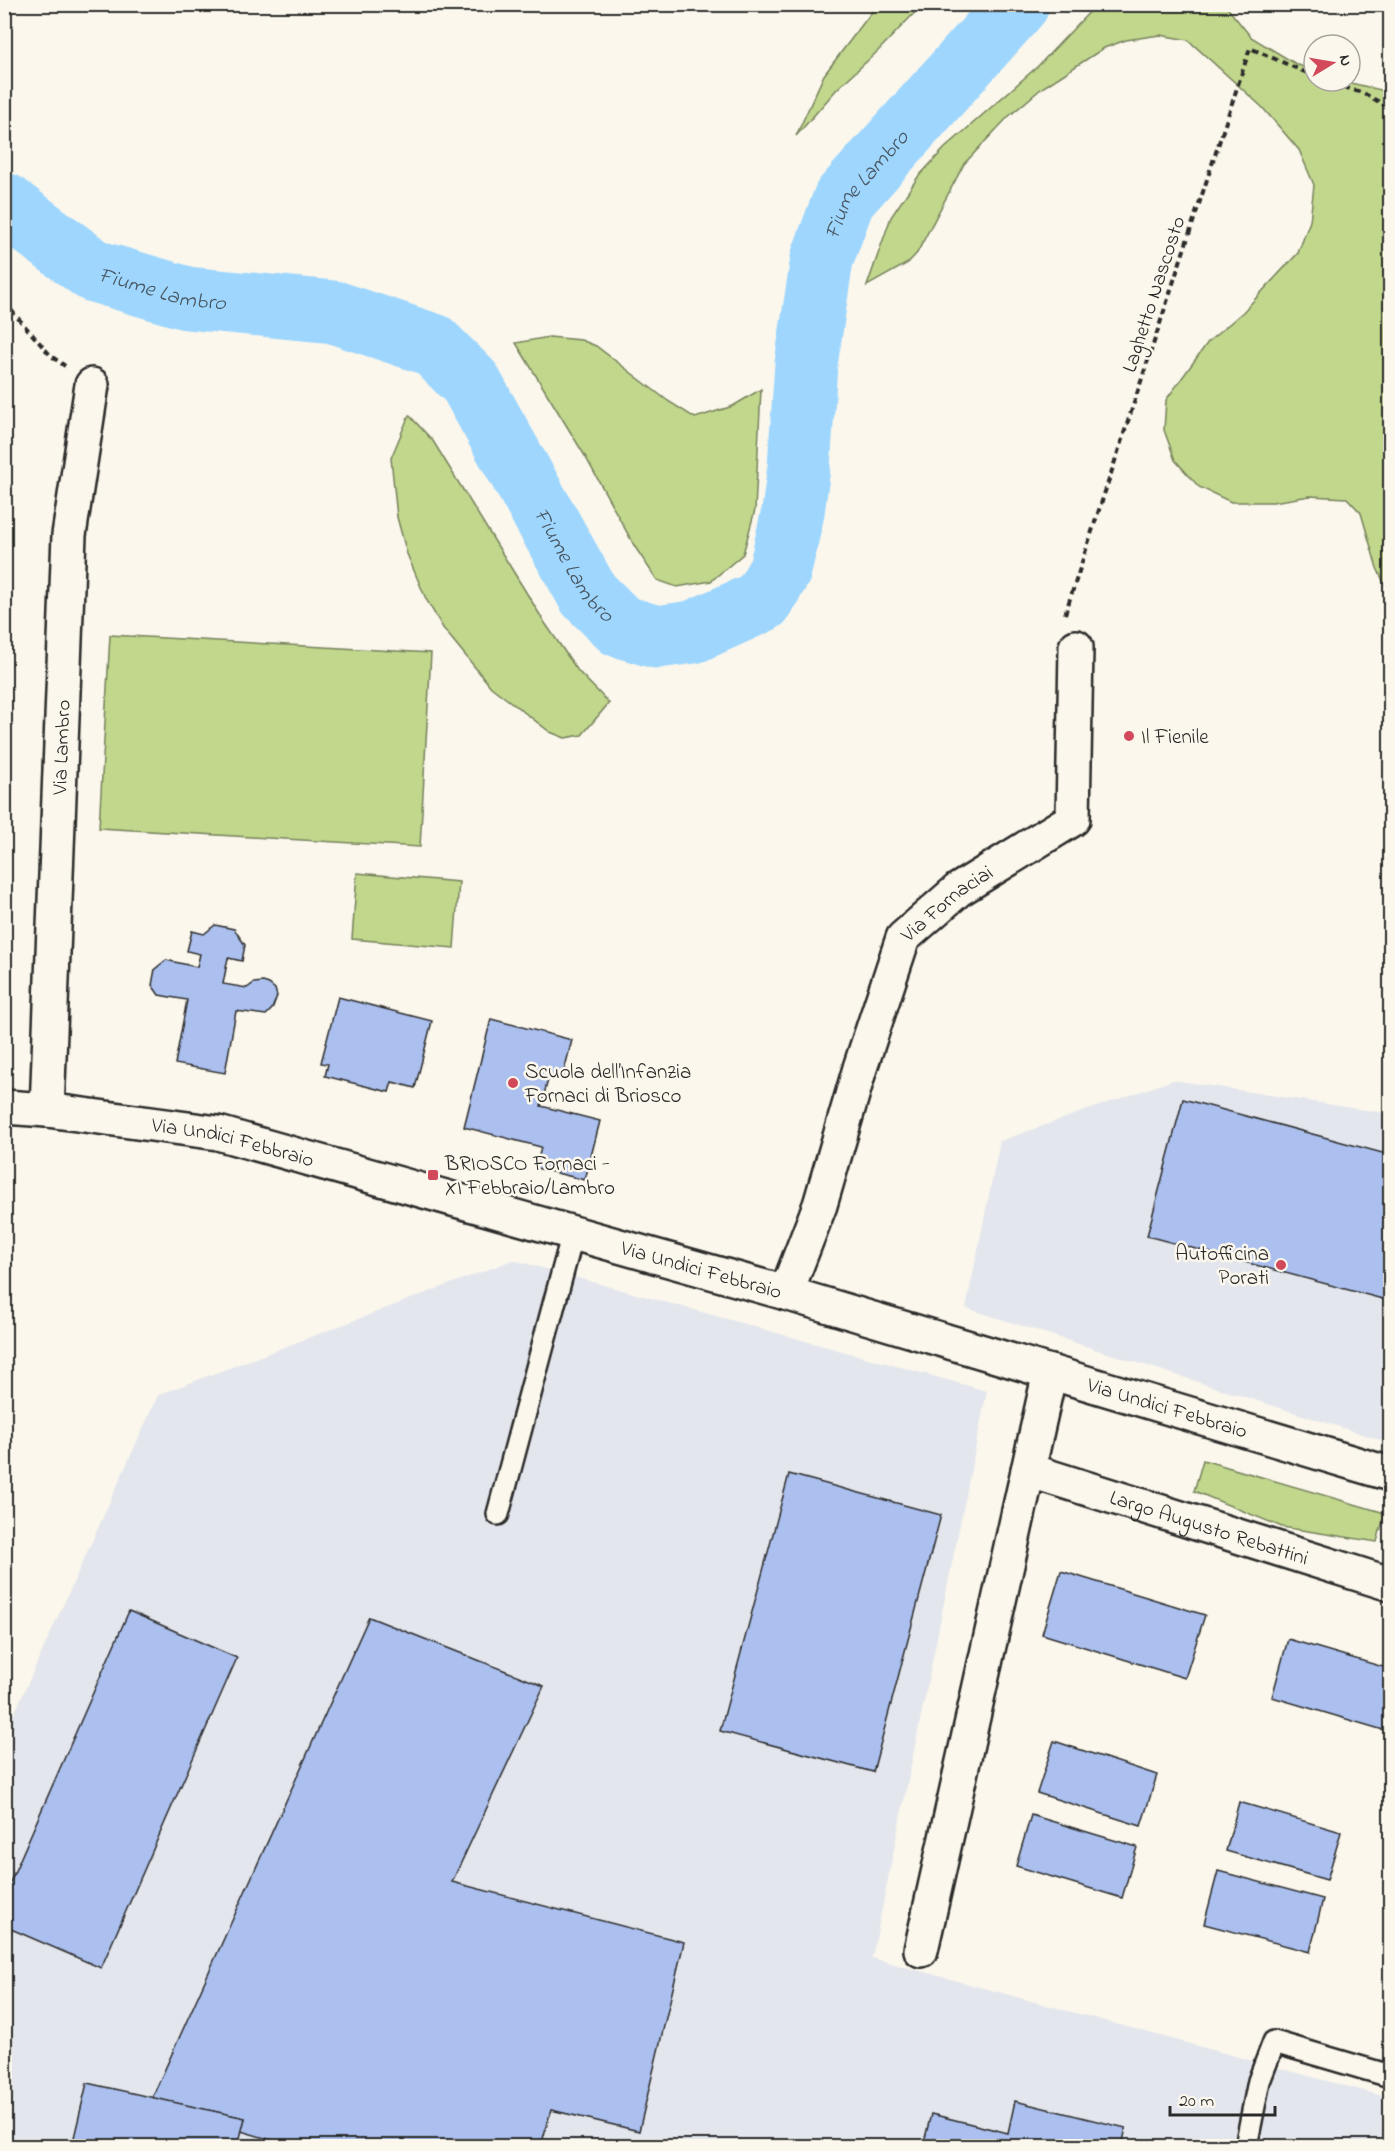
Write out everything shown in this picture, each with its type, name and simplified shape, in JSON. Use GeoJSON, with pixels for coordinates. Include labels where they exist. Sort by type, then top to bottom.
{"type":"FeatureCollection","features":[{"type":"Feature","properties":{"kind":"street","name":"Via Lambro"},"geometry":{"type":"LineString","coordinates":[[47,1110],[69,535],[92,386]]}},
{"type":"Feature","properties":{"kind":"street","name":"Via Fornaciai"},"geometry":{"type":"LineString","coordinates":[[786,1293],[820,1205],[860,1068],[903,938],[958,890],[1072,819],[1076,647]]}},
{"type":"Feature","properties":{"kind":"street","name":"Via Undici Febbraio"},"geometry":{"type":"LineString","coordinates":[[4,1107],[47,1110],[218,1133],[786,1293],[1390,1474]]}},
{"type":"Feature","properties":{"kind":"street"},"geometry":{"type":"LineString","coordinates":[[921,1950],[1050,1372]]}},
{"type":"Feature","properties":{"kind":"street","name":"Largo Augusto Rebattini"},"geometry":{"type":"LineString","coordinates":[[1028,1470],[1390,1584]]}},
{"type":"Feature","properties":{"kind":"lane"},"geometry":{"type":"LineString","coordinates":[[498,1514],[573,1233]]}},
{"type":"Feature","properties":{"kind":"lane"},"geometry":{"type":"LineString","coordinates":[[1246,2146],[1259,2081],[1274,2042],[1390,2076]]}},
{"type":"Feature","properties":{"kind":"path","name":"Laghetto Nascosto"},"geometry":{"type":"LineString","coordinates":[[1065,616],[1250,48],[1302,71]]}},
{"type":"Feature","properties":{"kind":"path"},"geometry":{"type":"LineString","coordinates":[[1362,93],[1390,108]]}},
{"type":"Feature","properties":{"kind":"path"},"geometry":{"type":"LineString","coordinates":[[4,302],[51,356],[92,386]]}},
{"type":"Feature","properties":{"kind":"shaded area"},"geometry":{"type":"Polygon","coordinates":[[[1173,1080],[1390,1114],[1390,1443],[966,1308],[1000,1141],[1173,1080]]]}},
{"type":"Feature","properties":{"kind":"shaded area"},"geometry":{"type":"Polygon","coordinates":[[[513,1260],[987,1391],[872,1958],[1390,2098],[1390,2146],[5,2146],[5,1734],[158,1395],[513,1260]]]}},
{"type":"Feature","properties":{"kind":"green space"},"geometry":{"type":"Polygon","coordinates":[[[877,5],[922,5],[837,89],[796,136],[824,75],[877,5]]]}},
{"type":"Feature","properties":{"kind":"green space"},"geometry":{"type":"Polygon","coordinates":[[[1096,5],[1225,5],[1251,37],[1302,66],[1302,93],[1362,93],[1362,86],[1390,92],[1390,596],[1377,568],[1361,513],[1347,498],[1310,496],[1273,502],[1231,502],[1199,487],[1175,460],[1164,430],[1166,400],[1208,342],[1243,312],[1298,253],[1310,221],[1314,185],[1299,150],[1262,107],[1188,40],[1160,35],[1126,40],[1104,48],[1042,88],[1008,117],[964,164],[917,253],[908,263],[867,286],[891,217],[918,177],[945,148],[1038,66],[1096,5]]]}},
{"type":"Feature","properties":{"kind":"green space"},"geometry":{"type":"Polygon","coordinates":[[[549,337],[581,340],[596,346],[668,401],[695,418],[733,406],[761,389],[755,510],[743,554],[711,581],[677,587],[657,580],[635,547],[585,456],[516,343],[549,337]]]}},
{"type":"Feature","properties":{"kind":"green space"},"geometry":{"type":"Polygon","coordinates":[[[409,415],[433,441],[545,623],[578,671],[609,703],[582,735],[565,738],[550,732],[491,687],[443,628],[426,599],[407,554],[397,517],[391,458],[409,415]]]}},
{"type":"Feature","properties":{"kind":"green space"},"geometry":{"type":"Polygon","coordinates":[[[110,635],[431,653],[420,847],[99,828],[110,635]]]}},
{"type":"Feature","properties":{"kind":"green space"},"geometry":{"type":"Polygon","coordinates":[[[357,873],[459,882],[454,948],[352,939],[357,873]]]}},
{"type":"Feature","properties":{"kind":"green space"},"geometry":{"type":"Polygon","coordinates":[[[1203,1460],[1385,1513],[1377,1542],[1282,1527],[1194,1491],[1203,1460]]]}},
{"type":"Feature","properties":{"kind":"building"},"geometry":{"type":"Polygon","coordinates":[[[215,925],[234,929],[245,945],[242,961],[228,958],[223,984],[247,988],[254,983],[263,982],[275,989],[277,996],[272,1009],[266,1015],[236,1011],[225,1073],[175,1064],[187,1000],[159,995],[152,985],[155,969],[166,960],[197,967],[200,954],[187,951],[192,931],[204,934],[215,925]]]}},
{"type":"Feature","properties":{"kind":"building"},"geometry":{"type":"Polygon","coordinates":[[[338,997],[432,1021],[415,1088],[392,1082],[389,1092],[325,1076],[328,1064],[321,1063],[338,997]]]}},
{"type":"Feature","properties":{"kind":"building"},"geometry":{"type":"Polygon","coordinates":[[[491,1019],[572,1040],[562,1079],[549,1076],[541,1106],[600,1121],[585,1180],[536,1168],[541,1147],[464,1127],[491,1019]]]}},
{"type":"Feature","properties":{"kind":"building"},"geometry":{"type":"Polygon","coordinates":[[[1183,1099],[1390,1155],[1390,1301],[1147,1236],[1183,1099]]]}},
{"type":"Feature","properties":{"kind":"building"},"geometry":{"type":"Polygon","coordinates":[[[789,1474],[941,1515],[873,1772],[720,1731],[789,1474]]]}},
{"type":"Feature","properties":{"kind":"building"},"geometry":{"type":"Polygon","coordinates":[[[1061,1571],[1205,1615],[1185,1678],[1042,1634],[1061,1571]]]}},
{"type":"Feature","properties":{"kind":"building"},"geometry":{"type":"Polygon","coordinates":[[[129,1611],[237,1658],[101,1968],[4,1926],[4,1896],[129,1611]]]}},
{"type":"Feature","properties":{"kind":"building"},"geometry":{"type":"Polygon","coordinates":[[[369,1617],[544,1686],[452,1882],[684,1942],[639,2131],[551,2110],[541,2146],[292,2146],[241,2131],[245,2118],[152,2098],[369,1617]]]}},
{"type":"Feature","properties":{"kind":"building"},"geometry":{"type":"Polygon","coordinates":[[[1288,1639],[1390,1669],[1390,1732],[1272,1697],[1288,1639]]]}},
{"type":"Feature","properties":{"kind":"building"},"geometry":{"type":"Polygon","coordinates":[[[1054,1741],[1157,1775],[1141,1826],[1037,1793],[1054,1741]]]}},
{"type":"Feature","properties":{"kind":"building"},"geometry":{"type":"Polygon","coordinates":[[[1239,1802],[1341,1832],[1327,1880],[1226,1851],[1239,1802]]]}},
{"type":"Feature","properties":{"kind":"building"},"geometry":{"type":"Polygon","coordinates":[[[1031,1815],[1137,1847],[1122,1898],[1016,1866],[1031,1815]]]}},
{"type":"Feature","properties":{"kind":"building"},"geometry":{"type":"Polygon","coordinates":[[[1218,1871],[1323,1899],[1310,1952],[1204,1924],[1218,1871]]]}},
{"type":"Feature","properties":{"kind":"building"},"geometry":{"type":"Polygon","coordinates":[[[87,2083],[245,2118],[238,2146],[72,2146],[87,2083]]]}},
{"type":"Feature","properties":{"kind":"building"},"geometry":{"type":"Polygon","coordinates":[[[1015,2101],[1126,2128],[1122,2146],[923,2146],[931,2114],[1008,2133],[1015,2101]]]}},
{"type":"Feature","properties":{"kind":"waterway","name":"Fiume Lambro"},"geometry":{"type":"LineString","coordinates":[[4,204],[94,271],[187,298],[334,312],[433,345],[470,382],[588,594],[620,626],[657,637],[693,632],[762,601],[780,570],[793,512],[799,467],[806,364],[822,259],[844,199],[1018,4]]}},
{"type":"Feature","properties":{"kind":"place","name":"Il Fienile"},"geometry":{"type":"Point","coordinates":[1129,736]}},
{"type":"Feature","properties":{"kind":"place","name":"Scuola dell’Infanzia Fornaci di Briosco"},"geometry":{"type":"Point","coordinates":[513,1083]}},
{"type":"Feature","properties":{"kind":"place","name":"BRIOSCO Fornaci - XI Febbraio/Lambro"},"geometry":{"type":"Point","coordinates":[433,1175]}},
{"type":"Feature","properties":{"kind":"place","name":"Autofficina Porati"},"geometry":{"type":"Point","coordinates":[1281,1265]}}]}
